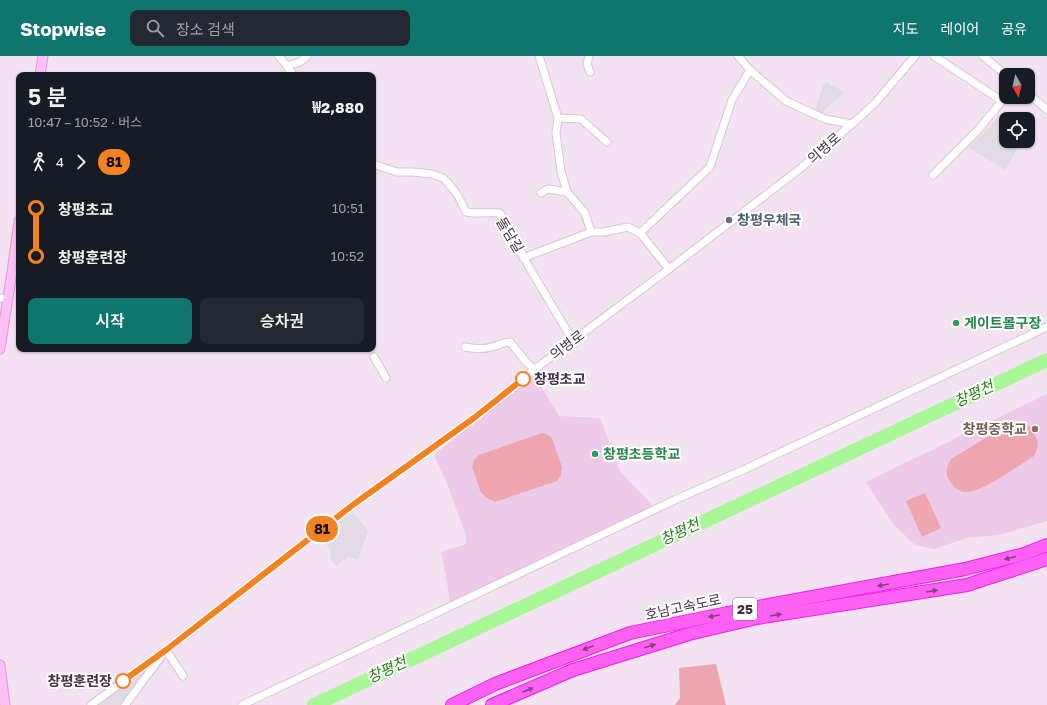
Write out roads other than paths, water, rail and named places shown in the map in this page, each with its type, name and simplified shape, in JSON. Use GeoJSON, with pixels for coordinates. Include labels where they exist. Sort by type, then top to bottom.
{"type":"FeatureCollection","features":[{"type":"Feature","properties":{"kind":"highway","name":"호남고속도로"},"geometry":{"type":"LineString","coordinates":[[452,705],[495,684],[630,633],[752,608],[965,569],[1024,554],[1047,545]]}},
{"type":"Feature","properties":{"kind":"highway","name":"호남고속도로"},"geometry":{"type":"LineString","coordinates":[[492,705],[573,670],[689,634],[757,618],[967,586],[1047,559]]}},
{"type":"Feature","properties":{"kind":"main road"},"geometry":{"type":"LineString","coordinates":[[40,72],[43,56]]}},
{"type":"Feature","properties":{"kind":"main road"},"geometry":{"type":"LineString","coordinates":[[0,348],[4,298],[16,236]]}},
{"type":"Feature","properties":{"kind":"main road"},"geometry":{"type":"LineString","coordinates":[[0,665],[5,705]]}},
{"type":"Feature","properties":{"kind":"street"},"geometry":{"type":"LineString","coordinates":[[279,56],[291,72]]}},
{"type":"Feature","properties":{"kind":"street"},"geometry":{"type":"LineString","coordinates":[[288,66],[300,62],[307,56]]}},
{"type":"Feature","properties":{"kind":"street"},"geometry":{"type":"LineString","coordinates":[[539,56],[558,118],[556,133],[561,171],[567,192],[585,213],[591,232]]}},
{"type":"Feature","properties":{"kind":"street"},"geometry":{"type":"LineString","coordinates":[[589,56],[587,64],[590,72]]}},
{"type":"Feature","properties":{"kind":"street"},"geometry":{"type":"LineString","coordinates":[[738,56],[750,70],[786,101],[825,119],[852,124]]}},
{"type":"Feature","properties":{"kind":"street","name":"의병로"},"geometry":{"type":"LineString","coordinates":[[91,705],[166,650],[354,504],[474,418],[535,369],[801,168],[876,102],[915,56]]}},
{"type":"Feature","properties":{"kind":"street"},"geometry":{"type":"LineString","coordinates":[[934,56],[999,95]]}},
{"type":"Feature","properties":{"kind":"street"},"geometry":{"type":"LineString","coordinates":[[983,56],[999,69]]}},
{"type":"Feature","properties":{"kind":"street"},"geometry":{"type":"LineString","coordinates":[[640,233],[710,167],[732,100],[750,70]]}},
{"type":"Feature","properties":{"kind":"street"},"geometry":{"type":"LineString","coordinates":[[1035,100],[1047,110]]}},
{"type":"Feature","properties":{"kind":"street"},"geometry":{"type":"LineString","coordinates":[[932,175],[978,130],[999,104]]}},
{"type":"Feature","properties":{"kind":"street"},"geometry":{"type":"LineString","coordinates":[[558,118],[581,119],[607,142]]}},
{"type":"Feature","properties":{"kind":"street","name":"돌담길"},"geometry":{"type":"LineString","coordinates":[[376,165],[397,172],[432,174],[443,178],[457,194],[466,212],[473,214],[491,212],[500,213],[523,258],[573,341]]}},
{"type":"Feature","properties":{"kind":"street"},"geometry":{"type":"LineString","coordinates":[[541,193],[548,189],[567,192]]}},
{"type":"Feature","properties":{"kind":"street"},"geometry":{"type":"LineString","coordinates":[[523,258],[591,232],[604,232],[628,227],[640,233],[669,269]]}},
{"type":"Feature","properties":{"kind":"street"},"geometry":{"type":"LineString","coordinates":[[242,705],[679,498],[744,470],[1047,327]]}},
{"type":"Feature","properties":{"kind":"street"},"geometry":{"type":"LineString","coordinates":[[465,347],[477,350],[495,346],[504,342],[510,342],[527,363],[535,369]]}},
{"type":"Feature","properties":{"kind":"street"},"geometry":{"type":"LineString","coordinates":[[374,357],[386,378]]}},
{"type":"Feature","properties":{"kind":"street"},"geometry":{"type":"LineString","coordinates":[[125,705],[166,650],[183,676]]}},
{"type":"Feature","properties":{"kind":"waterway","name":"창평천"},"geometry":{"type":"LineString","coordinates":[[314,705],[1047,360]]}},
{"type":"Feature","properties":{"kind":"place","name":"창평우체국"},"geometry":{"type":"Point","coordinates":[729,220]}},
{"type":"Feature","properties":{"kind":"place","name":"게이트볼구장"},"geometry":{"type":"Point","coordinates":[956,323]}},
{"type":"Feature","properties":{"kind":"place","name":"창평초교"},"geometry":{"type":"Point","coordinates":[523,379]}},
{"type":"Feature","properties":{"kind":"place","name":"창평중학교"},"geometry":{"type":"Point","coordinates":[1035,429]}},
{"type":"Feature","properties":{"kind":"place","name":"창평초등학교"},"geometry":{"type":"Point","coordinates":[595,454]}},
{"type":"Feature","properties":{"kind":"place","name":"창평훈련장"},"geometry":{"type":"Point","coordinates":[123,681]}}]}
